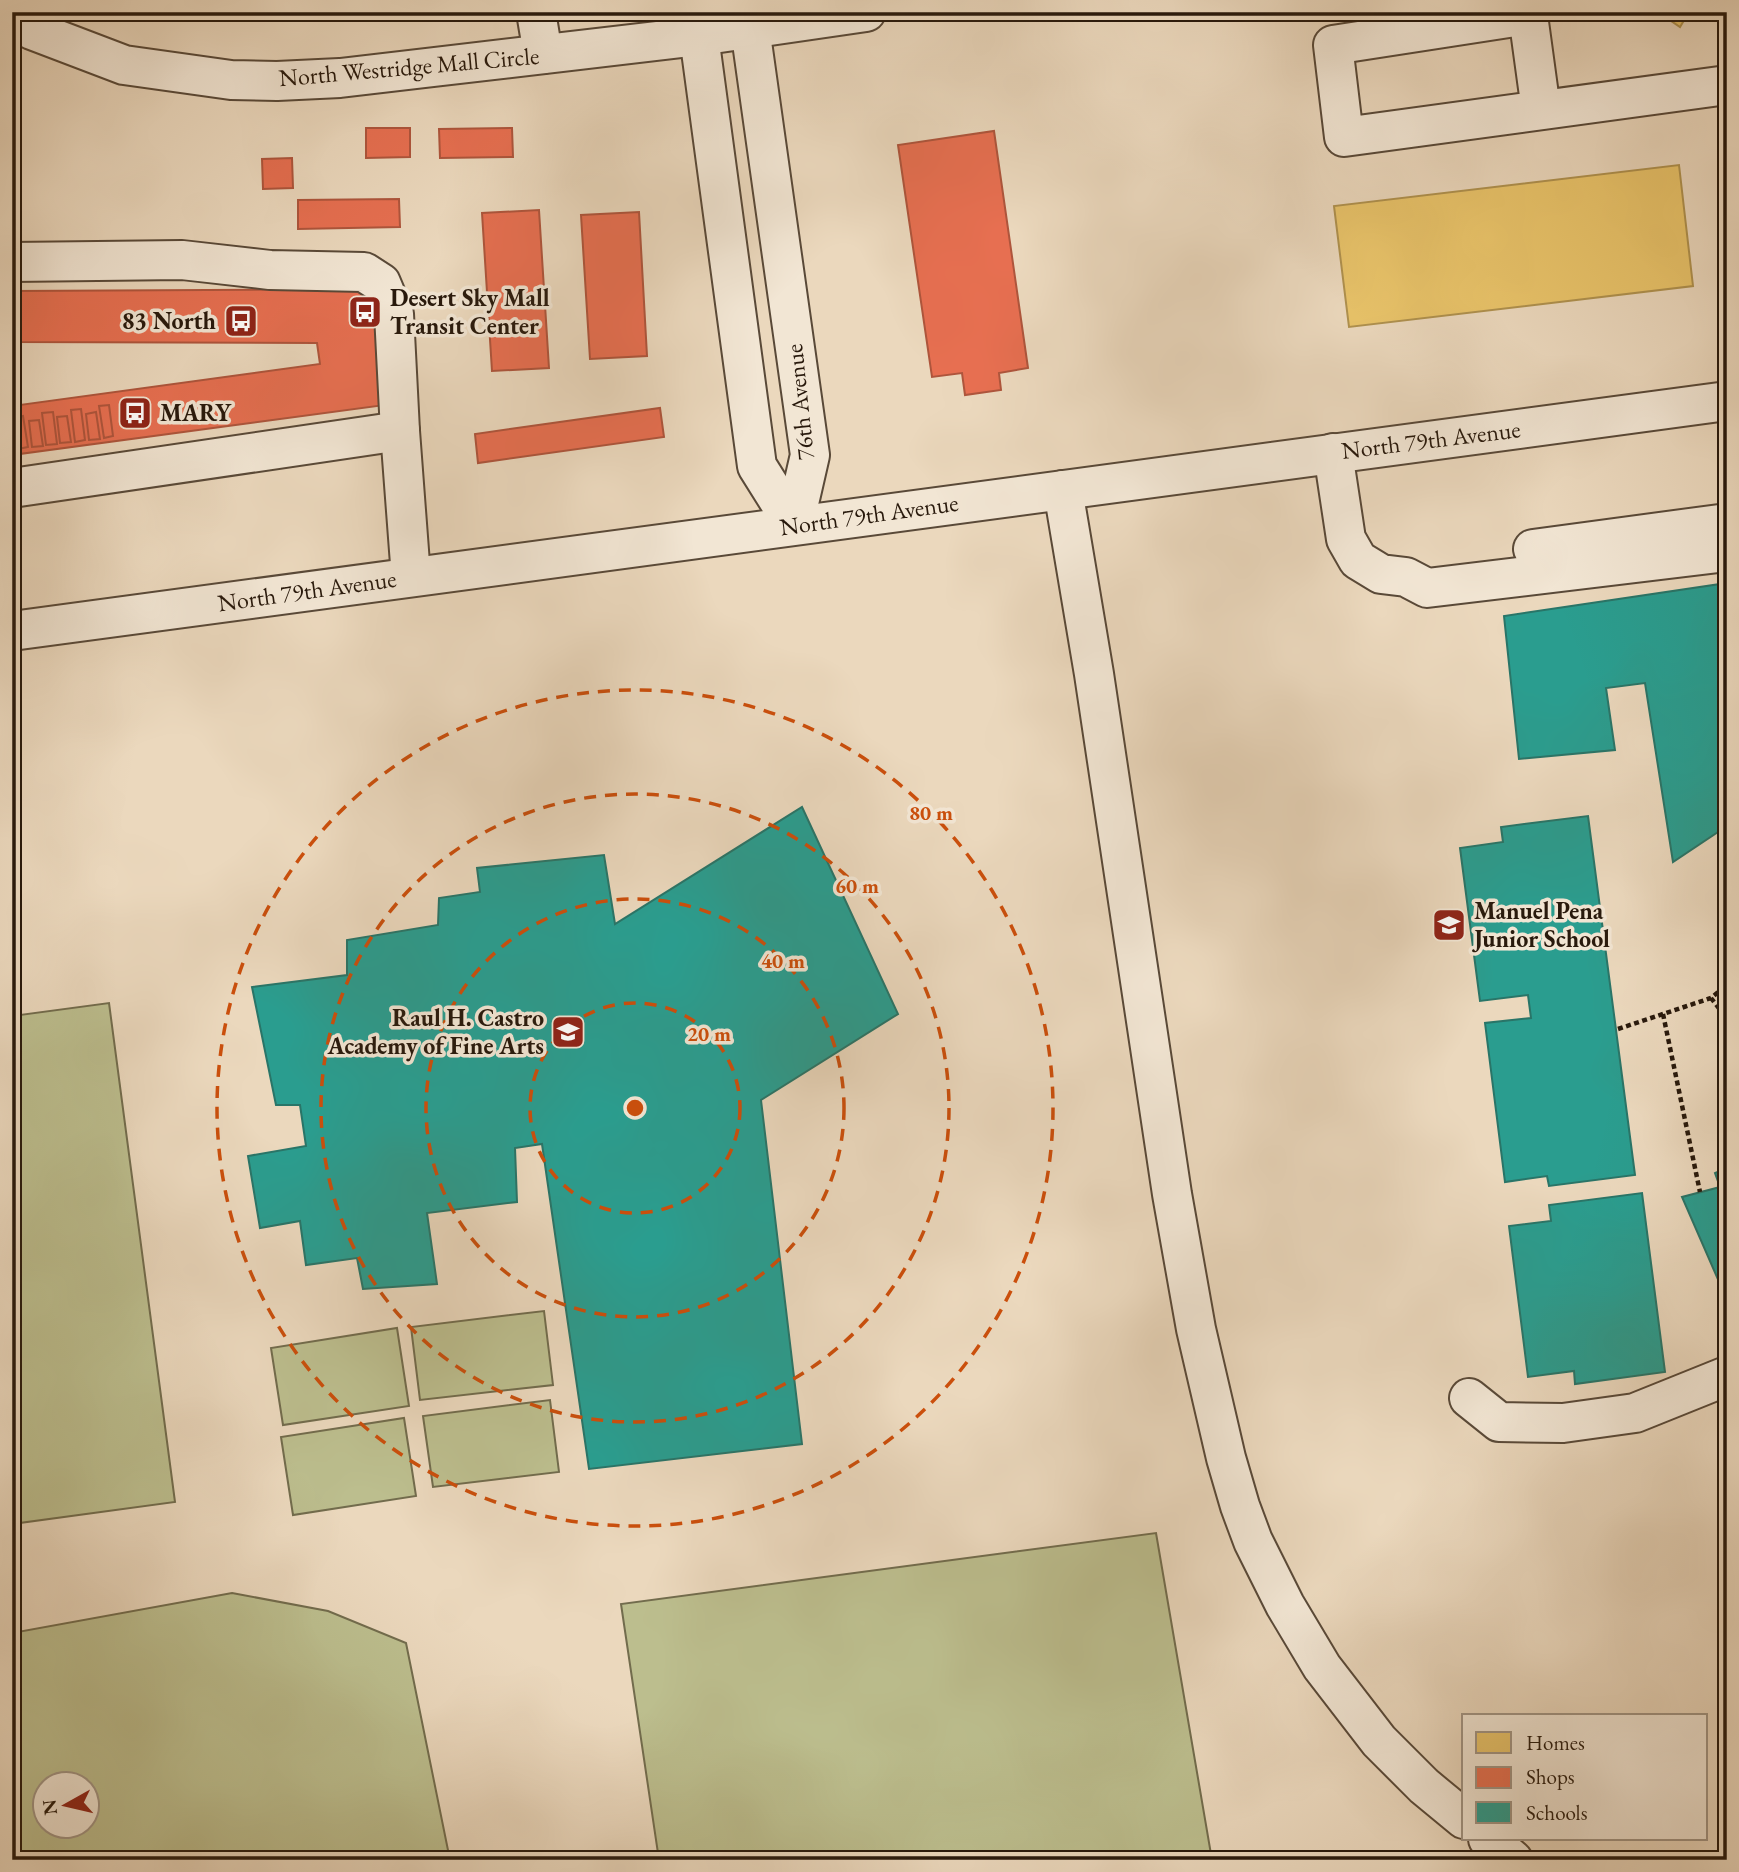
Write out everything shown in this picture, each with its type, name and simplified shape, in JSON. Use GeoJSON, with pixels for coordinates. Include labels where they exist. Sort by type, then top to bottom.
{"type":"FeatureCollection","features":[{"type":"Feature","properties":{"kind":"street"},"geometry":{"type":"LineString","coordinates":[[536,12],[543,54]]}},
{"type":"Feature","properties":{"kind":"street","name":"North Westridge Mall Circle"},"geometry":{"type":"LineString","coordinates":[[12,19],[32,30],[124,65],[231,80],[277,80],[340,78],[726,32],[866,12]]}},
{"type":"Feature","properties":{"kind":"street"},"geometry":{"type":"LineString","coordinates":[[1541,110],[1528,15],[1333,45],[1344,137],[1727,85]]}},
{"type":"Feature","properties":{"kind":"street","name":"76th Avenue"},"geometry":{"type":"LineString","coordinates":[[726,32],[810,455],[794,525]]}},
{"type":"Feature","properties":{"kind":"street","name":"76th Avenue"},"geometry":{"type":"LineString","coordinates":[[726,32],[757,466],[794,525]]}},
{"type":"Feature","properties":{"kind":"street"},"geometry":{"type":"LineString","coordinates":[[12,262],[182,260],[270,270],[364,272],[381,283],[394,314],[411,577]]}},
{"type":"Feature","properties":{"kind":"street","name":"North 79th Avenue"},"geometry":{"type":"LineString","coordinates":[[12,631],[1727,401]]}},
{"type":"Feature","properties":{"kind":"street"},"geometry":{"type":"LineString","coordinates":[[12,488],[400,431]]}},
{"type":"Feature","properties":{"kind":"street"},"geometry":{"type":"LineString","coordinates":[[1333,453],[1346,539],[1358,560],[1381,573],[1406,577],[1427,588],[1727,552]]}},
{"type":"Feature","properties":{"kind":"street"},"geometry":{"type":"LineString","coordinates":[[1063,490],[1196,1329],[1240,1506],[1253,1541],[1285,1605],[1322,1667],[1379,1741],[1424,1786],[1462,1817]]}},
{"type":"Feature","properties":{"kind":"street"},"geometry":{"type":"LineString","coordinates":[[1406,577],[1426,563],[1727,523]]}},
{"type":"Feature","properties":{"kind":"street"},"geometry":{"type":"LineString","coordinates":[[1469,1398],[1499,1422],[1563,1423],[1635,1413],[1727,1376]]}},
{"type":"Feature","properties":{"kind":"street"},"geometry":{"type":"LineString","coordinates":[[1489,1840],[1513,1860]]}},
{"type":"Feature","properties":{"kind":"path"},"geometry":{"type":"LineString","coordinates":[[1618,1029],[1711,998],[1727,985]]}},
{"type":"Feature","properties":{"kind":"path"},"geometry":{"type":"LineString","coordinates":[[1711,998],[1727,1019]]}},
{"type":"Feature","properties":{"kind":"path"},"geometry":{"type":"LineString","coordinates":[[1663,1014],[1700,1192]]}},
{"type":"Feature","properties":{"kind":"green space"},"geometry":{"type":"Polygon","coordinates":[[[109,1003],[175,1502],[12,1524],[12,1016],[109,1003]]]}},
{"type":"Feature","properties":{"kind":"green space"},"geometry":{"type":"Polygon","coordinates":[[[544,1311],[553,1385],[420,1400],[411,1327],[544,1311]]]}},
{"type":"Feature","properties":{"kind":"green space"},"geometry":{"type":"Polygon","coordinates":[[[397,1328],[409,1406],[283,1425],[271,1348],[397,1328]]]}},
{"type":"Feature","properties":{"kind":"green space"},"geometry":{"type":"Polygon","coordinates":[[[550,1400],[559,1472],[433,1487],[423,1416],[550,1400]]]}},
{"type":"Feature","properties":{"kind":"green space"},"geometry":{"type":"Polygon","coordinates":[[[404,1418],[416,1496],[293,1515],[281,1437],[404,1418]]]}},
{"type":"Feature","properties":{"kind":"green space"},"geometry":{"type":"Polygon","coordinates":[[[1156,1533],[1212,1860],[659,1860],[621,1604],[1156,1533]]]}},
{"type":"Feature","properties":{"kind":"green space"},"geometry":{"type":"Polygon","coordinates":[[[232,1593],[328,1611],[406,1643],[450,1860],[12,1860],[12,1633],[232,1593]]]}},
{"type":"Feature","properties":{"kind":"building: Homes"},"geometry":{"type":"Polygon","coordinates":[[[1658,12],[1689,12],[1680,27],[1658,12]]]}},
{"type":"Feature","properties":{"kind":"building: Homes"},"geometry":{"type":"Polygon","coordinates":[[[1679,165],[1693,286],[1349,327],[1334,206],[1679,165]]]}},
{"type":"Feature","properties":{"kind":"building: Shops"},"geometry":{"type":"Polygon","coordinates":[[[366,128],[410,128],[410,157],[366,158],[366,128]]]}},
{"type":"Feature","properties":{"kind":"building: Shops"},"geometry":{"type":"Polygon","coordinates":[[[512,128],[513,157],[440,158],[439,129],[512,128]]]}},
{"type":"Feature","properties":{"kind":"building: Shops"},"geometry":{"type":"Polygon","coordinates":[[[994,131],[1028,368],[999,373],[1001,390],[965,395],[962,373],[932,377],[898,145],[994,131]]]}},
{"type":"Feature","properties":{"kind":"building: Shops"},"geometry":{"type":"Polygon","coordinates":[[[292,158],[293,188],[263,189],[262,159],[292,158]]]}},
{"type":"Feature","properties":{"kind":"building: Shops"},"geometry":{"type":"Polygon","coordinates":[[[399,199],[400,227],[298,229],[298,200],[399,199]]]}},
{"type":"Feature","properties":{"kind":"building: Shops"},"geometry":{"type":"Polygon","coordinates":[[[539,210],[549,368],[492,371],[482,213],[539,210]]]}},
{"type":"Feature","properties":{"kind":"building: Shops"},"geometry":{"type":"Polygon","coordinates":[[[639,212],[647,356],[590,359],[581,215],[639,212]]]}},
{"type":"Feature","properties":{"kind":"building: Shops"},"geometry":{"type":"Polygon","coordinates":[[[370,289],[385,405],[12,455],[12,406],[320,364],[317,343],[12,342],[12,291],[370,289]]]}},
{"type":"Feature","properties":{"kind":"building: Shops"},"geometry":{"type":"Polygon","coordinates":[[[109,405],[113,436],[104,438],[99,406],[109,405]]]}},
{"type":"Feature","properties":{"kind":"building: Shops"},"geometry":{"type":"Polygon","coordinates":[[[660,408],[664,437],[478,463],[475,434],[660,408]]]}},
{"type":"Feature","properties":{"kind":"building: Shops"},"geometry":{"type":"Polygon","coordinates":[[[81,409],[85,440],[75,442],[71,410],[81,409]]]}},
{"type":"Feature","properties":{"kind":"building: Shops"},"geometry":{"type":"Polygon","coordinates":[[[53,412],[57,444],[46,445],[42,413],[53,412]]]}},
{"type":"Feature","properties":{"kind":"building: Shops"},"geometry":{"type":"Polygon","coordinates":[[[96,412],[100,439],[89,440],[86,414],[96,412]]]}},
{"type":"Feature","properties":{"kind":"building: Shops"},"geometry":{"type":"Polygon","coordinates":[[[23,416],[28,447],[18,449],[14,418],[23,416]]]}},
{"type":"Feature","properties":{"kind":"building: Shops"},"geometry":{"type":"Polygon","coordinates":[[[67,416],[71,442],[60,443],[57,417],[67,416]]]}},
{"type":"Feature","properties":{"kind":"building: Shops"},"geometry":{"type":"Polygon","coordinates":[[[39,420],[43,446],[32,447],[29,421],[39,420]]]}},
{"type":"Feature","properties":{"kind":"building: Schools"},"geometry":{"type":"Polygon","coordinates":[[[1727,583],[1727,826],[1673,862],[1645,683],[1606,688],[1615,750],[1519,759],[1504,616],[1727,583]]]}},
{"type":"Feature","properties":{"kind":"building: Schools"},"geometry":{"type":"Polygon","coordinates":[[[802,807],[898,1014],[761,1100],[802,1444],[589,1469],[542,1144],[515,1148],[517,1202],[427,1213],[437,1284],[363,1289],[357,1258],[306,1265],[300,1221],[260,1228],[248,1156],[306,1146],[300,1105],[276,1105],[252,987],[347,975],[347,940],[438,925],[439,898],[480,892],[477,868],[604,855],[615,924],[802,807]]]}},
{"type":"Feature","properties":{"kind":"building: Schools"},"geometry":{"type":"Polygon","coordinates":[[[1588,816],[1635,1175],[1549,1186],[1547,1176],[1505,1182],[1485,1023],[1531,1018],[1528,995],[1480,1001],[1460,848],[1503,842],[1501,827],[1588,816]]]}},
{"type":"Feature","properties":{"kind":"building: Schools"},"geometry":{"type":"Polygon","coordinates":[[[1727,1168],[1727,1300],[1682,1197],[1720,1187],[1715,1173],[1727,1168]]]}},
{"type":"Feature","properties":{"kind":"building: Schools"},"geometry":{"type":"Polygon","coordinates":[[[1642,1193],[1665,1372],[1575,1384],[1574,1371],[1528,1377],[1509,1226],[1551,1221],[1549,1205],[1642,1193]]]}},
{"type":"Feature","properties":{"kind":"place","name":"Desert Sky Mall Transit Center"},"geometry":{"type":"Point","coordinates":[365,312]}},
{"type":"Feature","properties":{"kind":"place","name":"83 North"},"geometry":{"type":"Point","coordinates":[241,321]}},
{"type":"Feature","properties":{"kind":"place","name":"MARY"},"geometry":{"type":"Point","coordinates":[135,413]}},
{"type":"Feature","properties":{"kind":"place","name":"Manuel Pena Junior School"},"geometry":{"type":"Point","coordinates":[1449,925]}},
{"type":"Feature","properties":{"kind":"place","name":"Raul H. Castro Academy of Fine Arts"},"geometry":{"type":"Point","coordinates":[568,1032]}}]}
